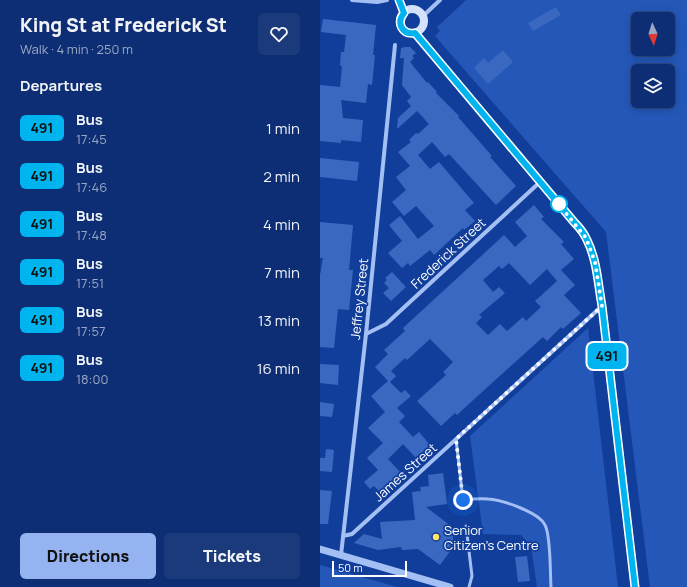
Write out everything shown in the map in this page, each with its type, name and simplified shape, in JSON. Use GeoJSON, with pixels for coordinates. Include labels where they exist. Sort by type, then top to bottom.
{"type":"FeatureCollection","features":[{"type":"Feature","properties":{"kind":"main road"},"geometry":{"type":"LineString","coordinates":[[399,0],[404,13]]}},
{"type":"Feature","properties":{"kind":"main road"},"geometry":{"type":"LineString","coordinates":[[410,9],[414,9],[418,10],[423,16],[423,26],[418,32],[407,33],[401,27],[400,20],[404,13],[410,9]]}},
{"type":"Feature","properties":{"kind":"main road"},"geometry":{"type":"LineString","coordinates":[[415,33],[586,238],[595,262],[602,306],[634,584]]}},
{"type":"Feature","properties":{"kind":"street"},"geometry":{"type":"LineString","coordinates":[[352,0],[377,2],[387,0]]}},
{"type":"Feature","properties":{"kind":"street"},"geometry":{"type":"LineString","coordinates":[[423,16],[440,0]]}},
{"type":"Feature","properties":{"kind":"street","name":"Jeffrey Street"},"geometry":{"type":"LineString","coordinates":[[341,556],[366,334],[395,45]]}},
{"type":"Feature","properties":{"kind":"street","name":"Frederick Street"},"geometry":{"type":"LineString","coordinates":[[366,334],[386,324],[540,181]]}},
{"type":"Feature","properties":{"kind":"street","name":"James Street"},"geometry":{"type":"LineString","coordinates":[[343,536],[352,534],[602,306]]}},
{"type":"Feature","properties":{"kind":"street"},"geometry":{"type":"LineString","coordinates":[[320,549],[428,584],[450,587]]}},
{"type":"Feature","properties":{"kind":"lane"},"geometry":{"type":"LineString","coordinates":[[456,439],[463,500],[479,498],[495,500],[522,509],[542,521],[545,525],[548,536],[551,587]]}},
{"type":"Feature","properties":{"kind":"lane"},"geometry":{"type":"LineString","coordinates":[[466,526],[472,576],[469,587]]}},
{"type":"Feature","properties":{"kind":"shaded area"},"geometry":{"type":"Polygon","coordinates":[[[466,0],[687,0],[687,587],[650,587],[606,232],[435,36],[440,31],[437,27],[466,0]]]}},
{"type":"Feature","properties":{"kind":"shaded area"},"geometry":{"type":"Polygon","coordinates":[[[588,328],[618,587],[537,587],[531,547],[521,535],[483,534],[470,436],[588,328]]]}},
{"type":"Feature","properties":{"kind":"shaded area"},"geometry":{"type":"Polygon","coordinates":[[[320,565],[397,587],[320,587],[320,565]]]}},
{"type":"Feature","properties":{"kind":"building"},"geometry":{"type":"Polygon","coordinates":[[[556,7],[561,15],[533,31],[528,23],[556,7]]]}},
{"type":"Feature","properties":{"kind":"building"},"geometry":{"type":"Polygon","coordinates":[[[323,19],[376,25],[372,85],[368,84],[366,103],[341,100],[343,118],[363,120],[361,142],[341,140],[341,143],[320,141],[320,85],[340,87],[342,66],[340,66],[341,52],[344,52],[346,35],[321,32],[323,19]]]}},
{"type":"Feature","properties":{"kind":"building"},"geometry":{"type":"Polygon","coordinates":[[[410,47],[416,53],[412,56],[414,58],[410,62],[427,83],[428,82],[437,92],[436,93],[459,116],[458,117],[492,156],[490,157],[516,186],[496,205],[449,154],[445,157],[432,142],[418,155],[430,169],[439,162],[474,203],[465,210],[475,221],[464,230],[463,228],[434,255],[430,250],[410,266],[408,263],[402,268],[388,253],[402,241],[389,225],[400,216],[418,239],[434,226],[416,206],[404,216],[392,202],[406,190],[396,177],[410,166],[398,152],[411,142],[409,140],[416,133],[418,134],[429,124],[417,111],[397,129],[398,118],[411,106],[407,101],[411,97],[402,85],[404,58],[400,58],[401,48],[410,47]]]}},
{"type":"Feature","properties":{"kind":"building"},"geometry":{"type":"Polygon","coordinates":[[[503,50],[513,62],[488,84],[474,68],[484,58],[488,63],[503,50]]]}},
{"type":"Feature","properties":{"kind":"building"},"geometry":{"type":"Polygon","coordinates":[[[320,158],[359,162],[357,181],[320,177],[320,158]]]}},
{"type":"Feature","properties":{"kind":"building"},"geometry":{"type":"Polygon","coordinates":[[[534,205],[544,217],[541,219],[564,242],[561,244],[574,259],[561,270],[575,285],[564,295],[581,313],[563,329],[561,327],[547,341],[543,337],[457,415],[455,413],[441,426],[417,401],[446,375],[443,372],[453,362],[430,339],[407,360],[405,358],[391,371],[396,376],[390,382],[401,393],[405,390],[411,396],[397,408],[405,416],[399,422],[413,437],[419,432],[430,445],[416,458],[403,444],[388,459],[401,473],[381,493],[374,486],[370,489],[364,482],[378,470],[367,458],[383,443],[368,428],[385,412],[371,396],[388,381],[375,367],[388,354],[384,350],[405,331],[403,328],[504,235],[515,247],[527,236],[515,222],[534,205]],[[509,263],[502,269],[499,266],[483,280],[493,292],[499,287],[505,293],[479,315],[482,317],[476,323],[488,335],[500,324],[507,331],[523,317],[526,321],[541,307],[535,301],[557,281],[547,269],[530,285],[509,263]]]}},
{"type":"Feature","properties":{"kind":"building"},"geometry":{"type":"Polygon","coordinates":[[[320,222],[353,225],[349,270],[353,270],[349,310],[338,309],[334,348],[320,347],[320,275],[323,258],[320,258],[320,222]]]}},
{"type":"Feature","properties":{"kind":"building"},"geometry":{"type":"Polygon","coordinates":[[[392,272],[406,287],[391,301],[383,293],[389,288],[384,283],[387,280],[385,278],[392,272]]]}},
{"type":"Feature","properties":{"kind":"building"},"geometry":{"type":"Polygon","coordinates":[[[320,364],[339,365],[338,385],[320,383],[320,364]]]}},
{"type":"Feature","properties":{"kind":"building"},"geometry":{"type":"Polygon","coordinates":[[[320,402],[334,404],[332,417],[320,416],[320,402]]]}},
{"type":"Feature","properties":{"kind":"building"},"geometry":{"type":"Polygon","coordinates":[[[326,449],[334,450],[332,472],[320,471],[320,458],[325,458],[326,449]]]}},
{"type":"Feature","properties":{"kind":"building"},"geometry":{"type":"Polygon","coordinates":[[[443,473],[447,504],[426,507],[451,526],[454,546],[440,565],[418,549],[402,550],[401,547],[378,550],[354,543],[364,534],[382,539],[380,522],[415,520],[412,492],[421,491],[420,487],[429,486],[428,475],[443,473]]]}},
{"type":"Feature","properties":{"kind":"building"},"geometry":{"type":"Polygon","coordinates":[[[320,490],[332,491],[328,524],[320,524],[320,490]]]}},
{"type":"Feature","properties":{"kind":"building"},"geometry":{"type":"Polygon","coordinates":[[[527,556],[530,581],[518,582],[515,557],[527,556]]]}},
{"type":"Feature","properties":{"kind":"bus line","name":"491"},"geometry":{"type":"LineString","coordinates":[[399,0],[404,13],[401,16],[400,24],[404,31],[411,34],[415,33],[574,222],[586,238],[591,250],[595,262],[602,306],[635,587]]}},
{"type":"Feature","properties":{"kind":"place","name":"Senior Citizen's Centre"},"geometry":{"type":"Point","coordinates":[436,537]}},
{"type":"Feature","properties":{"kind":"route"},"geometry":{"type":"LineString","coordinates":[[463,500],[456,439],[602,306],[595,262],[586,238],[557,202],[559,204]]}}]}
